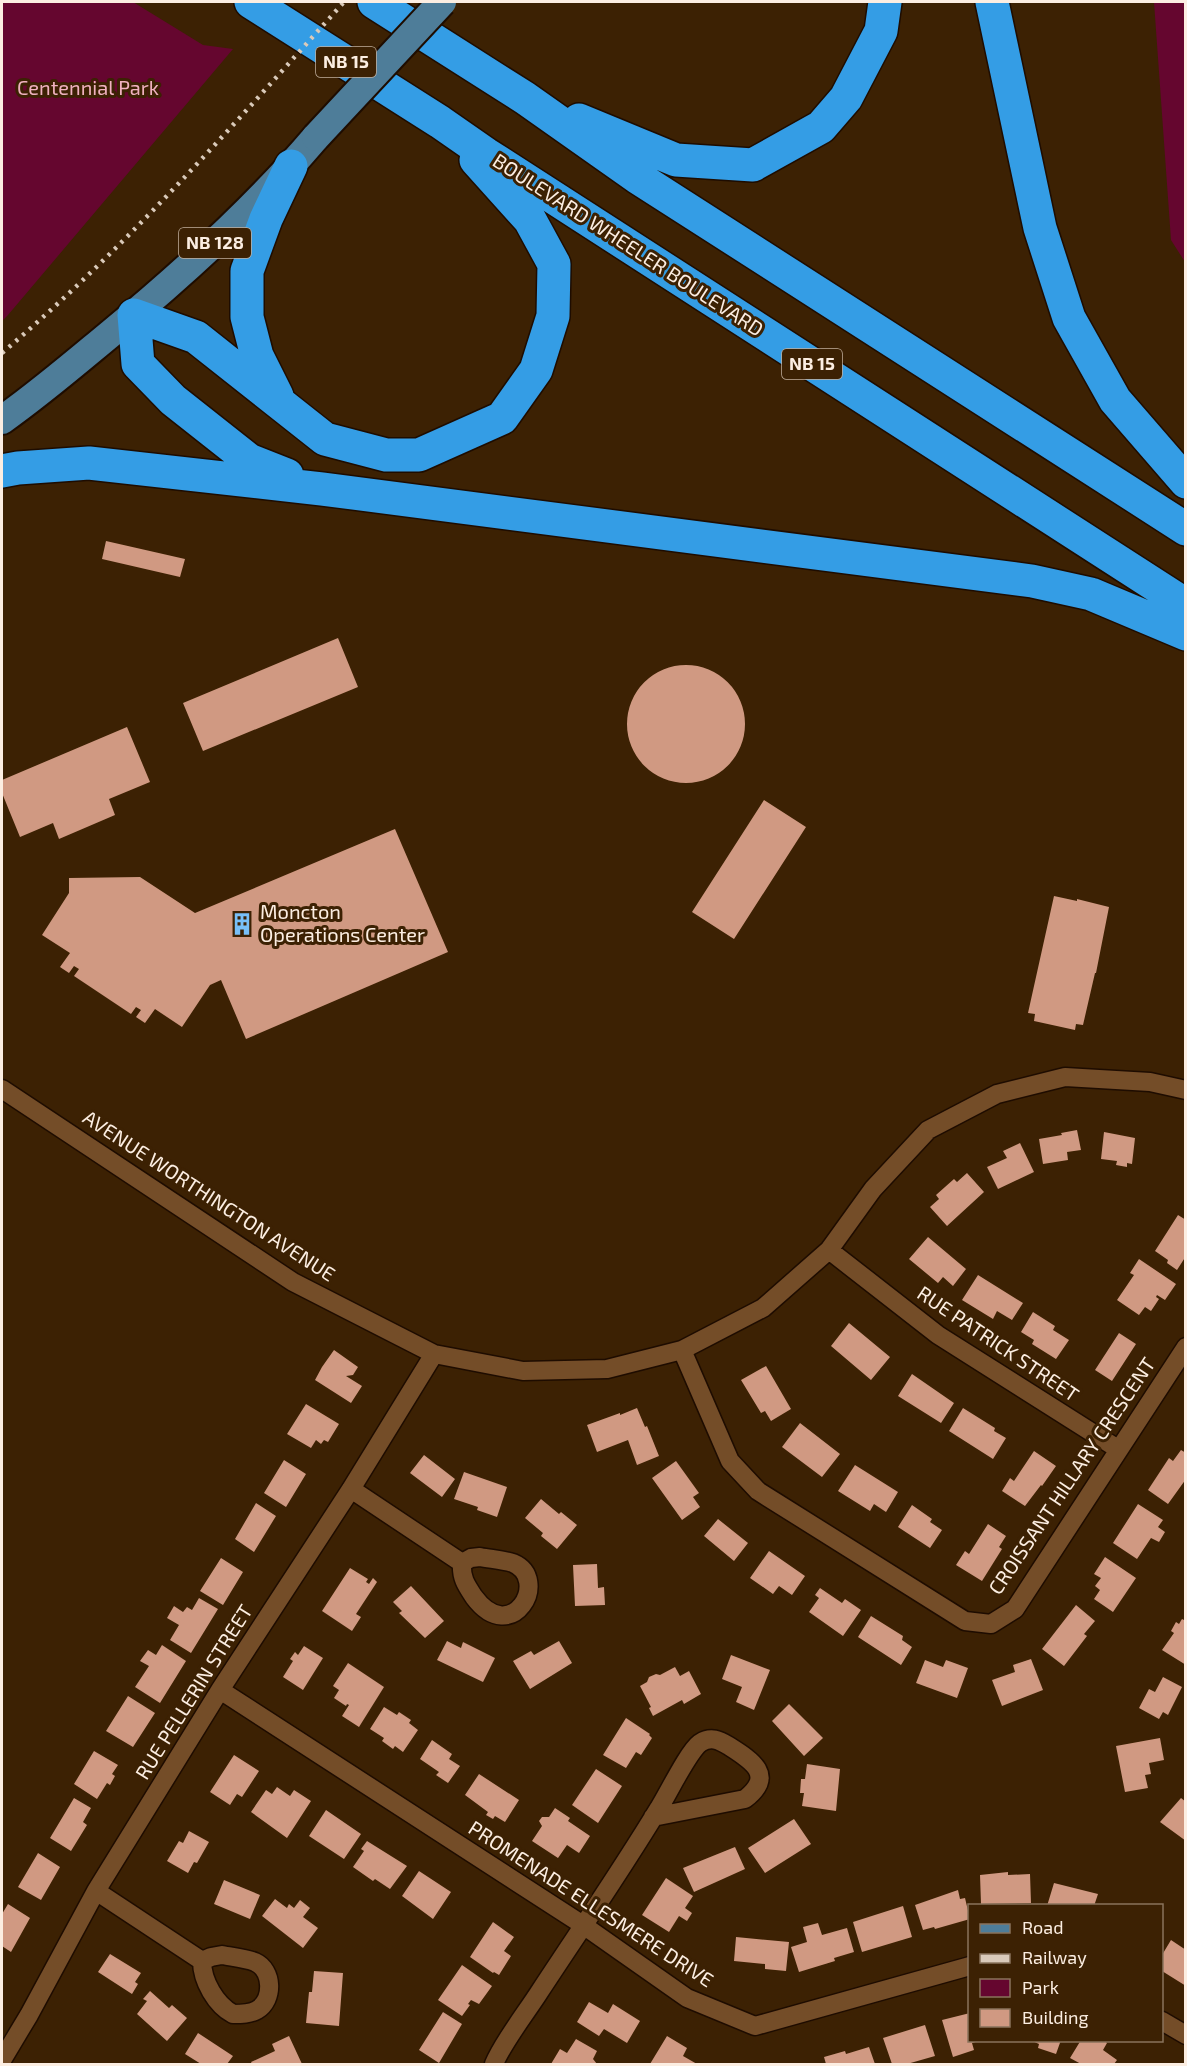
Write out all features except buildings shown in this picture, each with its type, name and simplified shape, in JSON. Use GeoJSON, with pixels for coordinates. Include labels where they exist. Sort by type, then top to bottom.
{"type":"FeatureCollection","features":[{"type":"Feature","properties":{"kind":"highway","name":"BOULEVARD WHEELER BOULEVARD"},"geometry":{"type":"LineString","coordinates":[[251,2],[1185,605]]}},
{"type":"Feature","properties":{"kind":"highway"},"geometry":{"type":"LineString","coordinates":[[374,2],[525,98],[637,177],[1185,529]]}},
{"type":"Feature","properties":{"kind":"highway"},"geometry":{"type":"LineString","coordinates":[[525,98],[676,160],[753,165],[821,127],[846,98],[881,31],[885,2]]}},
{"type":"Feature","properties":{"kind":"highway"},"geometry":{"type":"LineString","coordinates":[[992,2],[1040,228],[1069,318],[1115,400],[1185,482]]}},
{"type":"Feature","properties":{"kind":"highway"},"geometry":{"type":"LineString","coordinates":[[322,489],[249,460],[173,400],[138,364],[134,315],[196,337],[326,440],[386,455],[419,455],[502,418],[536,370],[553,316],[554,264],[530,220],[440,122]]}},
{"type":"Feature","properties":{"kind":"highway"},"geometry":{"type":"LineString","coordinates":[[282,406],[257,356],[247,317],[247,271],[266,219],[291,166]]}},
{"type":"Feature","properties":{"kind":"highway"},"geometry":{"type":"LineString","coordinates":[[2,471],[89,463],[322,489],[1032,581],[1091,594],[1185,634]]}},
{"type":"Feature","properties":{"kind":"main road","name":"NB 128"},"geometry":{"type":"LineString","coordinates":[[2,420],[34,397],[134,315],[220,239],[291,166],[316,136],[442,2]]}},
{"type":"Feature","properties":{"kind":"street","name":"AVENUE WORTHINGTON AVENUE"},"geometry":{"type":"LineString","coordinates":[[2,1089],[293,1282],[434,1354],[523,1371],[607,1368],[682,1350],[763,1308],[829,1250],[873,1189],[928,1130],[997,1094],[1065,1077],[1150,1082],[1185,1090]]}},
{"type":"Feature","properties":{"kind":"street","name":"RUE PATRICK STREET"},"geometry":{"type":"LineString","coordinates":[[829,1250],[938,1335],[1118,1449]]}},
{"type":"Feature","properties":{"kind":"street","name":"CROISSANT HILLARY CRESCENT"},"geometry":{"type":"LineString","coordinates":[[682,1350],[730,1461],[758,1491],[964,1621],[991,1624],[1015,1609],[1185,1347]]}},
{"type":"Feature","properties":{"kind":"street","name":"RUE PELLERIN STREET"},"geometry":{"type":"LineString","coordinates":[[2,2060],[96,1891],[220,1690],[351,1489],[434,1354]]}},
{"type":"Feature","properties":{"kind":"street"},"geometry":{"type":"LineString","coordinates":[[351,1489],[462,1563]]}},
{"type":"Feature","properties":{"kind":"street","name":"PROMENADE ELLESMERE DRIVE"},"geometry":{"type":"LineString","coordinates":[[220,1690],[583,1926],[687,1998],[755,2026],[968,1966]]}},
{"type":"Feature","properties":{"kind":"street"},"geometry":{"type":"LineString","coordinates":[[494,2064],[653,1817],[694,1749],[705,1741],[721,1740],[756,1765],[760,1778],[758,1785],[753,1793],[745,1798],[653,1817]]}},
{"type":"Feature","properties":{"kind":"street"},"geometry":{"type":"LineString","coordinates":[[96,1891],[202,1961]]}},
{"type":"Feature","properties":{"kind":"street"},"geometry":{"type":"LineString","coordinates":[[1163,2022],[1185,2036]]}},
{"type":"Feature","properties":{"kind":"green space","name":"Centennial Park"},"geometry":{"type":"Polygon","coordinates":[[[2,2],[133,2],[203,45],[233,49],[2,321],[2,2]]]}},
{"type":"Feature","properties":{"kind":"green space"},"geometry":{"type":"Polygon","coordinates":[[[1154,2],[1185,2],[1185,262],[1171,240],[1154,2]]]}},
{"type":"Feature","properties":{"kind":"railway"},"geometry":{"type":"LineString","coordinates":[[2,353],[93,270],[179,183],[344,2]]}},
{"type":"Feature","properties":{"kind":"place","name":"Moncton Operations Center"},"geometry":{"type":"Point","coordinates":[242,924]}}]}
